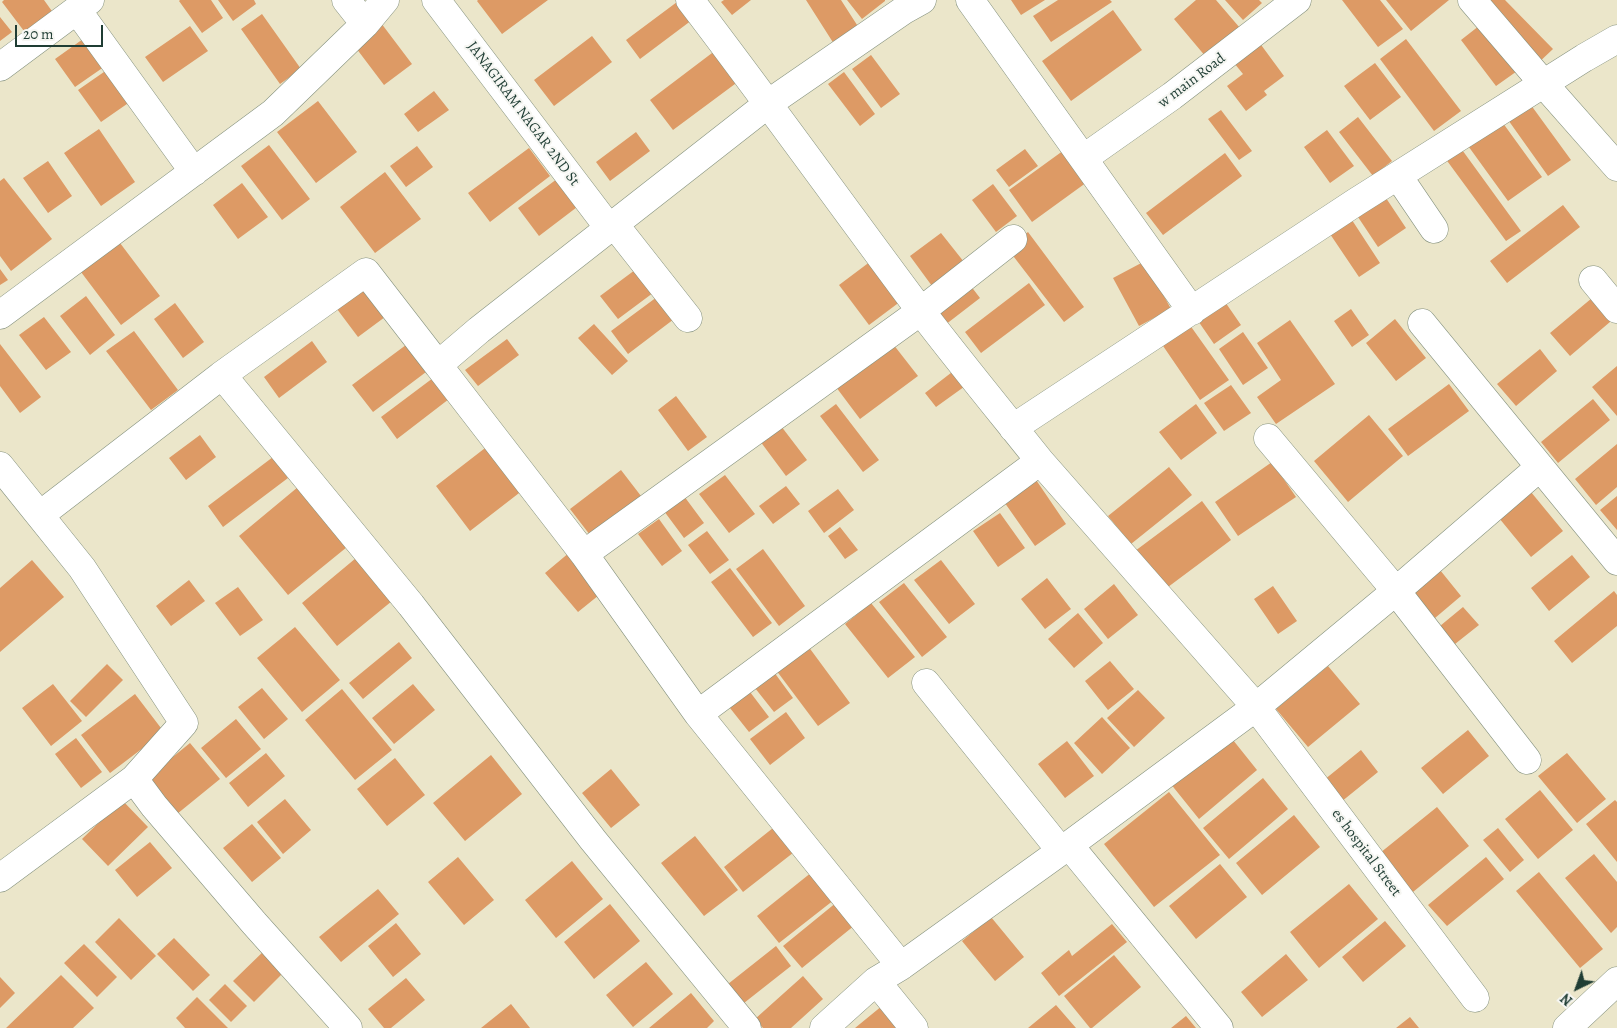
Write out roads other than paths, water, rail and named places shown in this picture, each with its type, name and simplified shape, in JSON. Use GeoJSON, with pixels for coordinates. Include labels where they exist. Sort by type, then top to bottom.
{"type":"FeatureCollection","features":[{"type":"Feature","properties":{"kind":"street"},"geometry":{"type":"LineString","coordinates":[[346,0],[365,24]]}},
{"type":"Feature","properties":{"kind":"street"},"geometry":{"type":"LineString","coordinates":[[0,315],[273,113],[365,24],[385,0]]}},
{"type":"Feature","properties":{"kind":"street","name":"JANAGIRAM NAGAR 2ND St"},"geometry":{"type":"LineString","coordinates":[[436,0],[612,226],[688,318]]}},
{"type":"Feature","properties":{"kind":"street","name":"es hospital Street"},"geometry":{"type":"LineString","coordinates":[[690,0],[769,103],[922,311],[1014,428],[1040,461],[1256,707],[1475,998]]}},
{"type":"Feature","properties":{"kind":"street"},"geometry":{"type":"LineString","coordinates":[[438,365],[479,330],[769,103],[904,10],[922,0]]}},
{"type":"Feature","properties":{"kind":"street"},"geometry":{"type":"LineString","coordinates":[[970,0],[1192,311]]}},
{"type":"Feature","properties":{"kind":"street","name":"w main Road"},"geometry":{"type":"LineString","coordinates":[[1084,158],[1172,96],[1297,0]]}},
{"type":"Feature","properties":{"kind":"street"},"geometry":{"type":"LineString","coordinates":[[1472,0],[1617,167]]}},
{"type":"Feature","properties":{"kind":"street"},"geometry":{"type":"LineString","coordinates":[[0,67],[84,5],[194,172]]}},
{"type":"Feature","properties":{"kind":"street"},"geometry":{"type":"LineString","coordinates":[[1014,428],[1398,176],[1543,83],[1617,39]]}},
{"type":"Feature","properties":{"kind":"street"},"geometry":{"type":"LineString","coordinates":[[1398,176],[1434,229]]}},
{"type":"Feature","properties":{"kind":"street"},"geometry":{"type":"LineString","coordinates":[[584,554],[922,311],[1013,239]]}},
{"type":"Feature","properties":{"kind":"street"},"geometry":{"type":"LineString","coordinates":[[40,515],[222,375],[366,272],[584,554],[698,714],[901,966]]}},
{"type":"Feature","properties":{"kind":"street"},"geometry":{"type":"LineString","coordinates":[[1593,280],[1617,309]]}},
{"type":"Feature","properties":{"kind":"street"},"geometry":{"type":"LineString","coordinates":[[1422,323],[1617,561]]}},
{"type":"Feature","properties":{"kind":"street"},"geometry":{"type":"LineString","coordinates":[[222,375],[411,605],[593,840],[747,1028]]}},
{"type":"Feature","properties":{"kind":"street"},"geometry":{"type":"LineString","coordinates":[[1268,438],[1396,591],[1527,760]]}},
{"type":"Feature","properties":{"kind":"street"},"geometry":{"type":"LineString","coordinates":[[698,714],[1040,461]]}},
{"type":"Feature","properties":{"kind":"street"},"geometry":{"type":"LineString","coordinates":[[0,466],[82,568],[184,723],[134,779],[0,878]]}},
{"type":"Feature","properties":{"kind":"street"},"geometry":{"type":"LineString","coordinates":[[824,1028],[876,981],[901,966],[1065,848],[1256,707],[1396,591],[1540,467]]}},
{"type":"Feature","properties":{"kind":"street"},"geometry":{"type":"LineString","coordinates":[[926,683],[1220,1028]]}},
{"type":"Feature","properties":{"kind":"street"},"geometry":{"type":"LineString","coordinates":[[134,779],[160,813],[254,923],[348,1028]]}},
{"type":"Feature","properties":{"kind":"street"},"geometry":{"type":"LineString","coordinates":[[876,981],[914,1028]]}},
{"type":"Feature","properties":{"kind":"street"},"geometry":{"type":"LineString","coordinates":[[1567,1028],[1617,981]]}}]}
